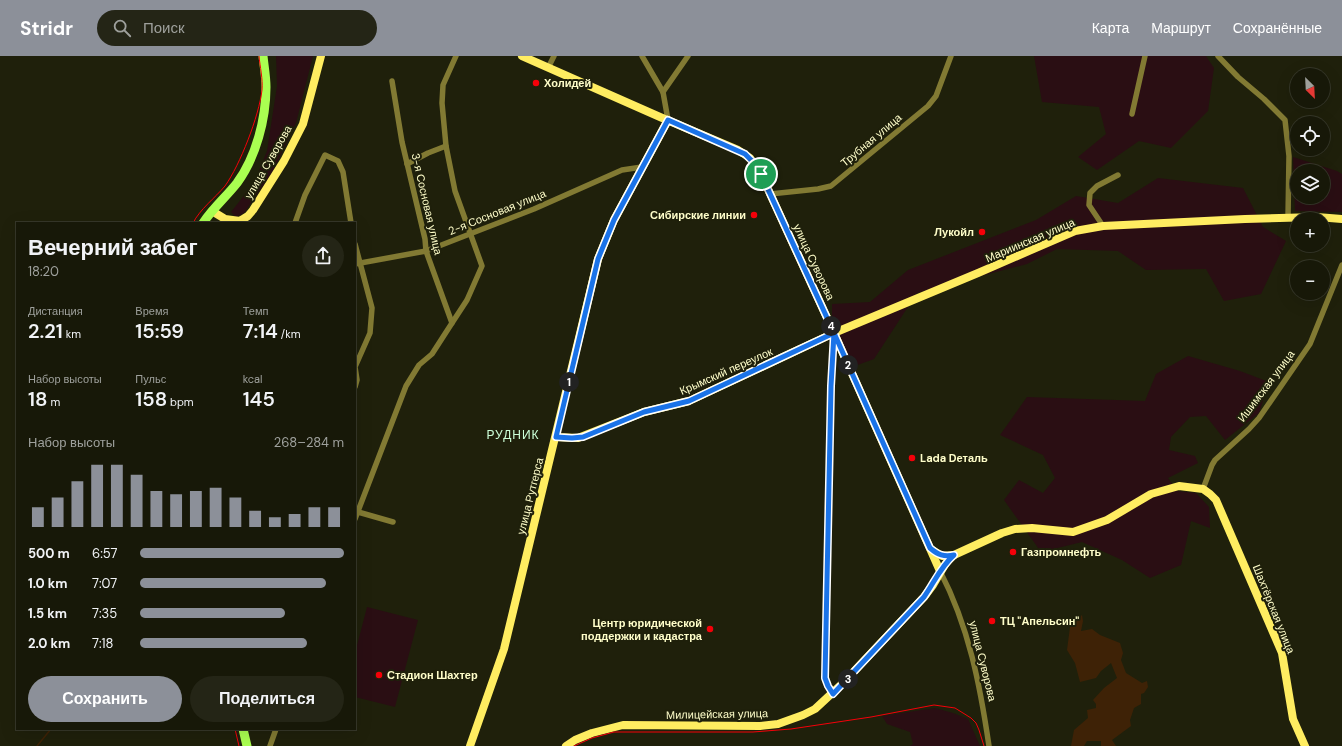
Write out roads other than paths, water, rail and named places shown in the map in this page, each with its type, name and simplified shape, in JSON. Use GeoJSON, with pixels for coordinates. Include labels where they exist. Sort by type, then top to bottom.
{"type":"FeatureCollection","features":[{"type":"Feature","properties":{"kind":"main road"},"geometry":{"type":"LineString","coordinates":[[210,222],[214,212],[248,166],[254,151],[265,101],[266,86],[263,56]]}},
{"type":"Feature","properties":{"kind":"main road"},"geometry":{"type":"LineString","coordinates":[[204,222],[248,176],[260,150],[268,121],[271,101],[269,56]]}},
{"type":"Feature","properties":{"kind":"main road","name":"улица Суворова"},"geometry":{"type":"LineString","coordinates":[[214,212],[230,220],[240,221],[248,216],[261,198],[284,161],[303,124],[321,56]]}},
{"type":"Feature","properties":{"kind":"main road","name":"улица Суворова"},"geometry":{"type":"LineString","coordinates":[[522,56],[745,154],[758,168],[834,333],[940,572]]}},
{"type":"Feature","properties":{"kind":"main road","name":"улица Рутгерса"},"geometry":{"type":"LineString","coordinates":[[470,746],[504,649],[598,259],[614,220],[668,120]]}},
{"type":"Feature","properties":{"kind":"main road","name":"Мариинская улица"},"geometry":{"type":"LineString","coordinates":[[834,333],[1075,231],[1103,226],[1288,217],[1317,216],[1342,219]]}},
{"type":"Feature","properties":{"kind":"main road","name":"Крымский переулок"},"geometry":{"type":"LineString","coordinates":[[556,437],[583,437],[644,412],[689,401],[834,333]]}},
{"type":"Feature","properties":{"kind":"main road"},"geometry":{"type":"LineString","coordinates":[[930,548],[936,554],[942,556],[954,555],[1002,533],[1015,529],[1032,528],[1073,532],[1107,520],[1151,494],[1179,486],[1203,489]]}},
{"type":"Feature","properties":{"kind":"main road","name":"Шахтёрская улица"},"geometry":{"type":"LineString","coordinates":[[1203,489],[1216,500],[1282,652],[1293,719],[1304,746]]}},
{"type":"Feature","properties":{"kind":"main road"},"geometry":{"type":"LineString","coordinates":[[940,572],[954,555]]}},
{"type":"Feature","properties":{"kind":"main road","name":"Милицейская улица"},"geometry":{"type":"LineString","coordinates":[[566,746],[575,740],[609,728],[623,725],[760,726],[778,724],[815,710],[833,694],[924,597],[940,572]]}},
{"type":"Feature","properties":{"kind":"main road"},"geometry":{"type":"LineString","coordinates":[[243,730],[247,746]]}},
{"type":"Feature","properties":{"kind":"main road"},"geometry":{"type":"LineString","coordinates":[[249,730],[253,746]]}},
{"type":"Feature","properties":{"kind":"street"},"geometry":{"type":"LineString","coordinates":[[356,517],[406,386],[419,364],[432,354],[467,300],[482,266],[455,191],[446,146],[442,103],[443,85],[456,56]]}},
{"type":"Feature","properties":{"kind":"street"},"geometry":{"type":"LineString","coordinates":[[548,68],[554,56]]}},
{"type":"Feature","properties":{"kind":"street"},"geometry":{"type":"LineString","coordinates":[[642,56],[663,92],[668,120]]}},
{"type":"Feature","properties":{"kind":"street"},"geometry":{"type":"LineString","coordinates":[[663,92],[688,56]]}},
{"type":"Feature","properties":{"kind":"street","name":"Трубная улица"},"geometry":{"type":"LineString","coordinates":[[770,194],[818,189],[831,186],[928,106],[936,96],[951,56]]}},
{"type":"Feature","properties":{"kind":"street"},"geometry":{"type":"LineString","coordinates":[[1132,114],[1145,56]]}},
{"type":"Feature","properties":{"kind":"street"},"geometry":{"type":"LineString","coordinates":[[1218,56],[1238,77],[1264,99],[1285,120],[1289,156],[1288,217]]}},
{"type":"Feature","properties":{"kind":"street","name":"3-я Сосновая улица"},"geometry":{"type":"LineString","coordinates":[[392,81],[402,142],[425,239],[426,251],[452,323]]}},
{"type":"Feature","properties":{"kind":"street"},"geometry":{"type":"LineString","coordinates":[[407,164],[428,152],[438,150],[446,146]]}},
{"type":"Feature","properties":{"kind":"street"},"geometry":{"type":"LineString","coordinates":[[295,222],[305,195],[325,155],[338,161],[343,172],[351,222]]}},
{"type":"Feature","properties":{"kind":"street","name":"2-я Сосновая улица"},"geometry":{"type":"LineString","coordinates":[[358,263],[426,251],[534,209],[622,170],[642,167]]}},
{"type":"Feature","properties":{"kind":"street"},"geometry":{"type":"LineString","coordinates":[[1103,226],[1089,205],[1090,193],[1097,186],[1118,175]]}},
{"type":"Feature","properties":{"kind":"street"},"geometry":{"type":"LineString","coordinates":[[356,250],[358,263],[372,308],[370,333],[356,367],[356,384]]}},
{"type":"Feature","properties":{"kind":"street","name":"Ишимская улица"},"geometry":{"type":"LineString","coordinates":[[1203,489],[1215,460],[1259,418],[1310,344],[1342,265]]}},
{"type":"Feature","properties":{"kind":"street"},"geometry":{"type":"LineString","coordinates":[[833,694],[825,678],[831,386],[834,333]]}},
{"type":"Feature","properties":{"kind":"street"},"geometry":{"type":"LineString","coordinates":[[358,512],[393,522]]}},
{"type":"Feature","properties":{"kind":"street","name":"улица Суворова"},"geometry":{"type":"LineString","coordinates":[[940,572],[961,618],[971,651],[982,701],[989,746]]}},
{"type":"Feature","properties":{"kind":"street"},"geometry":{"type":"LineString","coordinates":[[270,746],[276,730]]}},
{"type":"Feature","properties":{"kind":"waterway"},"geometry":{"type":"LineString","coordinates":[[37,746],[50,730]]}},
{"type":"Feature","properties":{"kind":"tram line"},"geometry":{"type":"LineString","coordinates":[[194,222],[204,208],[225,186],[243,153],[257,113],[262,90],[259,56]]}},
{"type":"Feature","properties":{"kind":"tram line"},"geometry":{"type":"LineString","coordinates":[[574,746],[592,738],[614,732],[753,732],[791,729],[871,717],[934,705],[955,708],[971,718],[976,723],[984,746]]}},
{"type":"Feature","properties":{"kind":"tram line"},"geometry":{"type":"LineString","coordinates":[[235,730],[239,746]]}},
{"type":"Feature","properties":{"kind":"place","name":"Холидей"},"geometry":{"type":"Point","coordinates":[536,83]}},
{"type":"Feature","properties":{"kind":"place","name":"Сибирские линии"},"geometry":{"type":"Point","coordinates":[754,215]}},
{"type":"Feature","properties":{"kind":"place","name":"Лукойл"},"geometry":{"type":"Point","coordinates":[982,232]}},
{"type":"Feature","properties":{"kind":"place","name":"Lada Dеталь"},"geometry":{"type":"Point","coordinates":[912,458]}},
{"type":"Feature","properties":{"kind":"place","name":"Газпромнефть"},"geometry":{"type":"Point","coordinates":[1013,552]}},
{"type":"Feature","properties":{"kind":"place","name":"ТЦ \"Апельсин\""},"geometry":{"type":"Point","coordinates":[992,621]}},
{"type":"Feature","properties":{"kind":"place","name":"Центр юридической поддержки и кадастра"},"geometry":{"type":"Point","coordinates":[710,629]}},
{"type":"Feature","properties":{"kind":"place","name":"Стадион Шахтер"},"geometry":{"type":"Point","coordinates":[379,675]}},
{"type":"Feature","properties":{"kind":"district","name":"РУДНИК"},"geometry":{"type":"Point","coordinates":[513,435]}}]}
